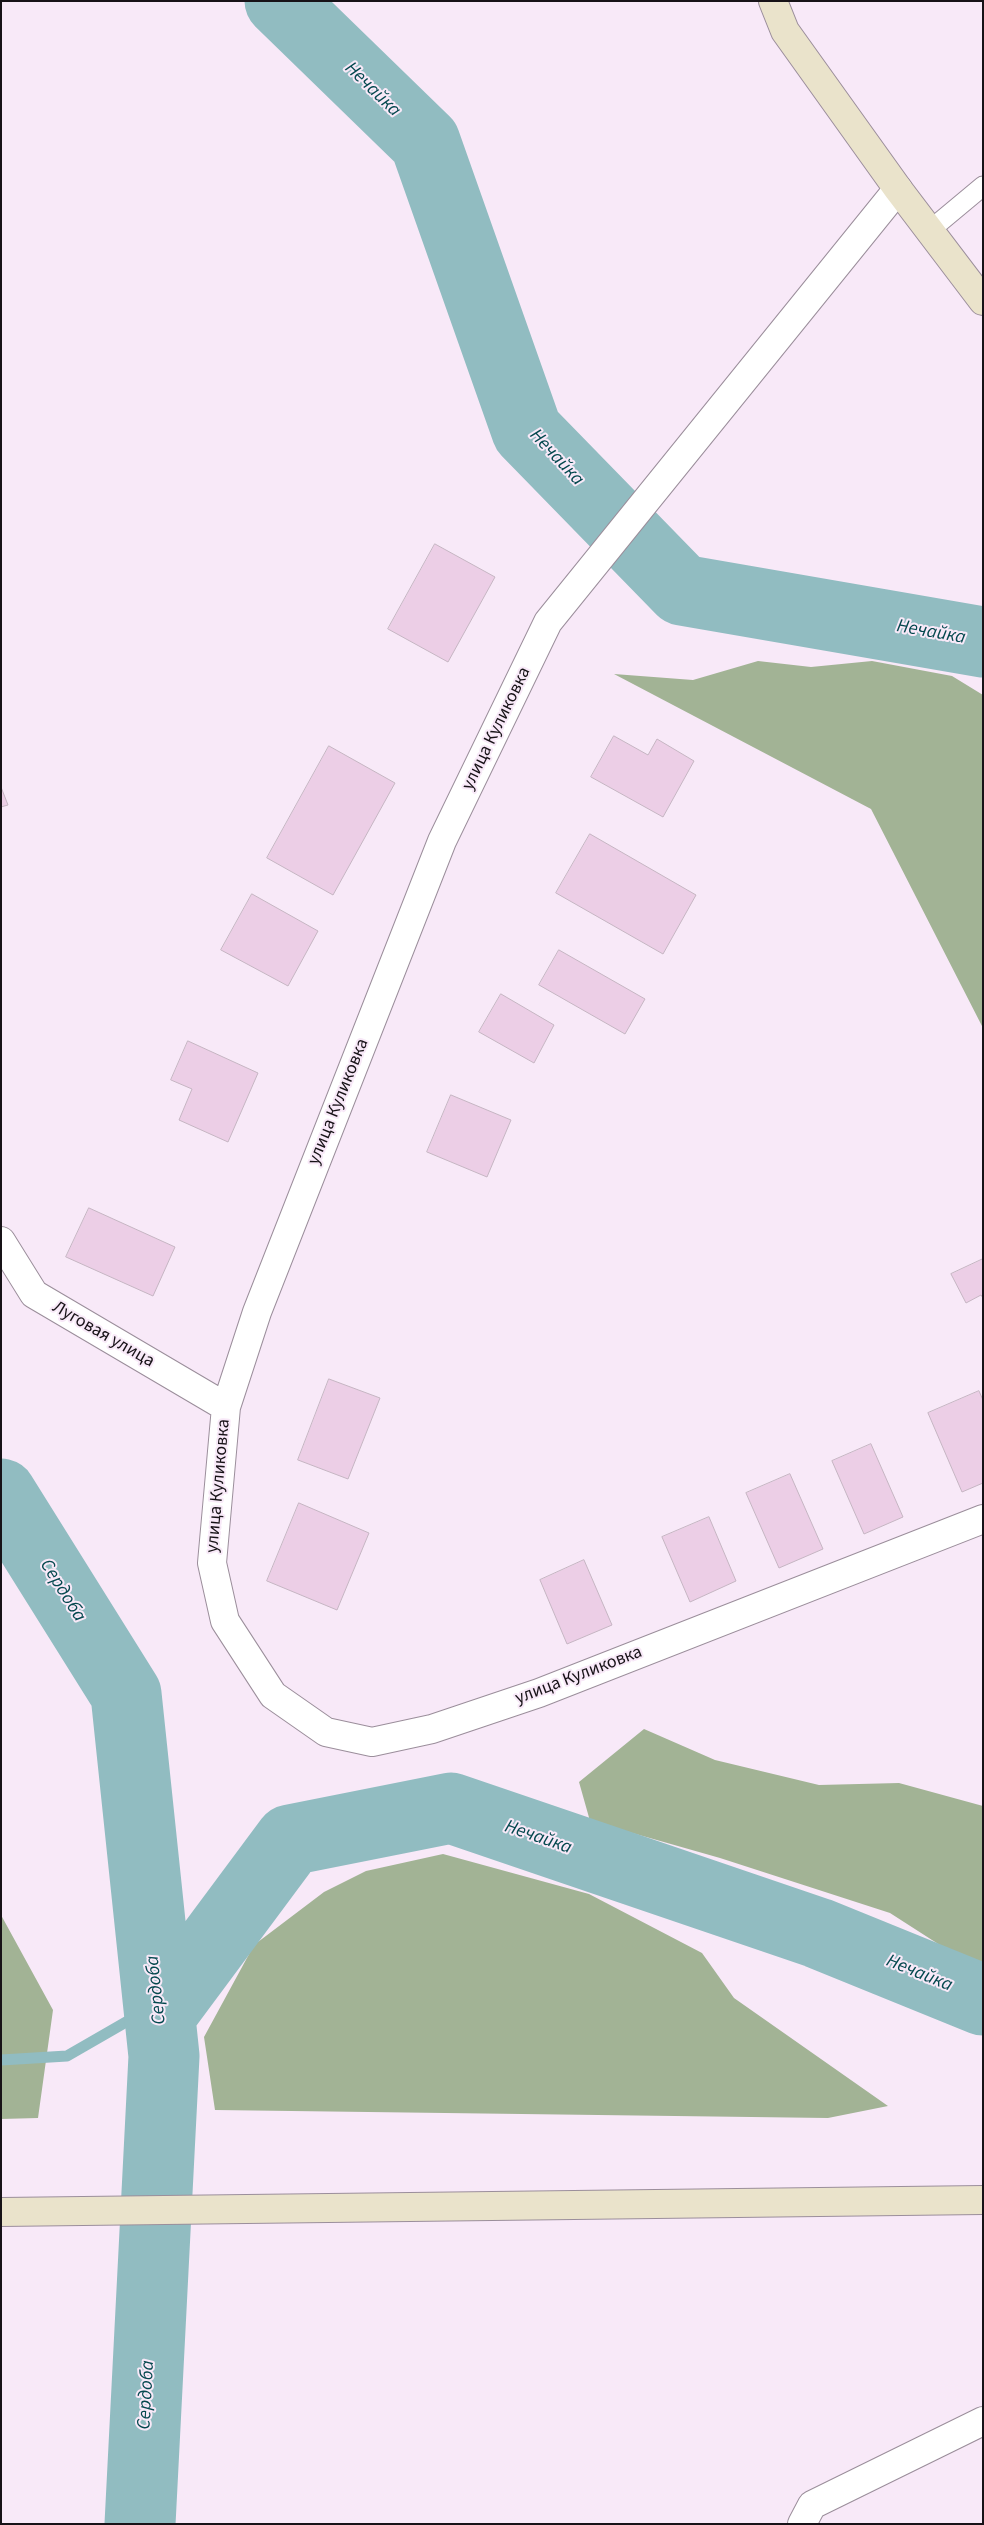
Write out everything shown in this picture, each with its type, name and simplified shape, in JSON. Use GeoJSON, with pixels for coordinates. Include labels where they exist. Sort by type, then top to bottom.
{"type":"FeatureCollection","features":[{"type":"Feature","properties":{"kind":"street"},"geometry":{"type":"LineString","coordinates":[[773,1],[785,31],[898,190],[983,301]]}},
{"type":"Feature","properties":{"kind":"street","name":"улица Куликовка"},"geometry":{"type":"LineString","coordinates":[[898,190],[548,622],[442,841],[256,1312],[226,1407],[212,1562],[225,1621],[273,1695],[326,1732],[372,1742],[432,1729],[539,1693],[983,1520]]}},
{"type":"Feature","properties":{"kind":"street","name":"Луговая улица"},"geometry":{"type":"LineString","coordinates":[[1,1241],[34,1294],[226,1407]]}},
{"type":"Feature","properties":{"kind":"street"},"geometry":{"type":"LineString","coordinates":[[1,2212],[983,2200]]}},
{"type":"Feature","properties":{"kind":"street"},"geometry":{"type":"LineString","coordinates":[[807,2514],[983,2421]]}},
{"type":"Feature","properties":{"kind":"lane"},"geometry":{"type":"LineString","coordinates":[[929,231],[983,186]]}},
{"type":"Feature","properties":{"kind":"green space"},"geometry":{"type":"Polygon","coordinates":[[[758,661],[811,667],[872,661],[952,676],[983,695],[983,1028],[871,809],[614,674],[693,680],[758,661]]]}},
{"type":"Feature","properties":{"kind":"green space"},"geometry":{"type":"Polygon","coordinates":[[[644,1729],[715,1760],[819,1785],[899,1783],[983,1806],[983,1965],[960,1958],[890,1913],[720,1858],[590,1821],[579,1782],[644,1729]]]}},
{"type":"Feature","properties":{"kind":"green space"},"geometry":{"type":"Polygon","coordinates":[[[443,1854],[589,1894],[702,1953],[734,1998],[888,2106],[828,2118],[215,2110],[204,2037],[254,1945],[324,1892],[366,1871],[443,1854]]]}},
{"type":"Feature","properties":{"kind":"green space"},"geometry":{"type":"Polygon","coordinates":[[[1,1915],[53,2010],[38,2118],[1,2119],[1,1915]]]}},
{"type":"Feature","properties":{"kind":"building"},"geometry":{"type":"Polygon","coordinates":[[[435,544],[495,577],[448,662],[388,629],[435,544]]]}},
{"type":"Feature","properties":{"kind":"building"},"geometry":{"type":"Polygon","coordinates":[[[614,736],[648,755],[657,739],[694,761],[663,817],[591,777],[614,736]]]}},
{"type":"Feature","properties":{"kind":"building"},"geometry":{"type":"Polygon","coordinates":[[[329,746],[395,783],[333,895],[267,858],[329,746]]]}},
{"type":"Feature","properties":{"kind":"building"},"geometry":{"type":"Polygon","coordinates":[[[1,787],[8,805],[1,807],[1,787]]]}},
{"type":"Feature","properties":{"kind":"building"},"geometry":{"type":"Polygon","coordinates":[[[590,834],[696,895],[663,954],[556,893],[590,834]]]}},
{"type":"Feature","properties":{"kind":"building"},"geometry":{"type":"Polygon","coordinates":[[[252,894],[318,931],[288,986],[221,950],[252,894]]]}},
{"type":"Feature","properties":{"kind":"building"},"geometry":{"type":"Polygon","coordinates":[[[559,950],[645,999],[625,1034],[539,985],[559,950]]]}},
{"type":"Feature","properties":{"kind":"building"},"geometry":{"type":"Polygon","coordinates":[[[501,994],[554,1025],[534,1063],[479,1032],[501,994]]]}},
{"type":"Feature","properties":{"kind":"building"},"geometry":{"type":"Polygon","coordinates":[[[188,1041],[258,1073],[228,1142],[179,1120],[192,1089],[171,1080],[188,1041]]]}},
{"type":"Feature","properties":{"kind":"building"},"geometry":{"type":"Polygon","coordinates":[[[451,1095],[511,1120],[487,1177],[427,1152],[451,1095]]]}},
{"type":"Feature","properties":{"kind":"building"},"geometry":{"type":"Polygon","coordinates":[[[89,1208],[175,1247],[153,1296],[66,1257],[89,1208]]]}},
{"type":"Feature","properties":{"kind":"building"},"geometry":{"type":"Polygon","coordinates":[[[983,1259],[983,1298],[981,1295],[966,1303],[951,1274],[983,1259]]]}},
{"type":"Feature","properties":{"kind":"building"},"geometry":{"type":"Polygon","coordinates":[[[329,1379],[380,1398],[348,1479],[298,1460],[329,1379]]]}},
{"type":"Feature","properties":{"kind":"building"},"geometry":{"type":"Polygon","coordinates":[[[979,1391],[983,1400],[983,1483],[962,1492],[928,1413],[979,1391]]]}},
{"type":"Feature","properties":{"kind":"building"},"geometry":{"type":"Polygon","coordinates":[[[871,1444],[903,1517],[864,1534],[832,1461],[871,1444]]]}},
{"type":"Feature","properties":{"kind":"building"},"geometry":{"type":"Polygon","coordinates":[[[790,1474],[823,1549],[779,1568],[746,1493],[790,1474]]]}},
{"type":"Feature","properties":{"kind":"building"},"geometry":{"type":"Polygon","coordinates":[[[299,1503],[369,1533],[337,1610],[267,1581],[299,1503]]]}},
{"type":"Feature","properties":{"kind":"building"},"geometry":{"type":"Polygon","coordinates":[[[709,1517],[736,1581],[690,1602],[662,1537],[709,1517]]]}},
{"type":"Feature","properties":{"kind":"building"},"geometry":{"type":"Polygon","coordinates":[[[584,1560],[612,1625],[567,1644],[540,1580],[584,1560]]]}},
{"type":"Feature","properties":{"kind":"waterway","name":"Нечайка"},"geometry":{"type":"LineString","coordinates":[[280,1],[425,142],[527,431],[682,590],[983,642]]}},
{"type":"Feature","properties":{"kind":"waterway","name":"Сердоба"},"geometry":{"type":"LineString","coordinates":[[1,1494],[126,1694],[164,2056],[140,2524]]}},
{"type":"Feature","properties":{"kind":"waterway","name":"Нечайка"},"geometry":{"type":"LineString","coordinates":[[160,2015],[290,1840],[451,1808],[818,1933],[983,2000]]}},
{"type":"Feature","properties":{"kind":"waterway"},"geometry":{"type":"LineString","coordinates":[[1,2060],[67,2056],[159,2003]]}}]}
